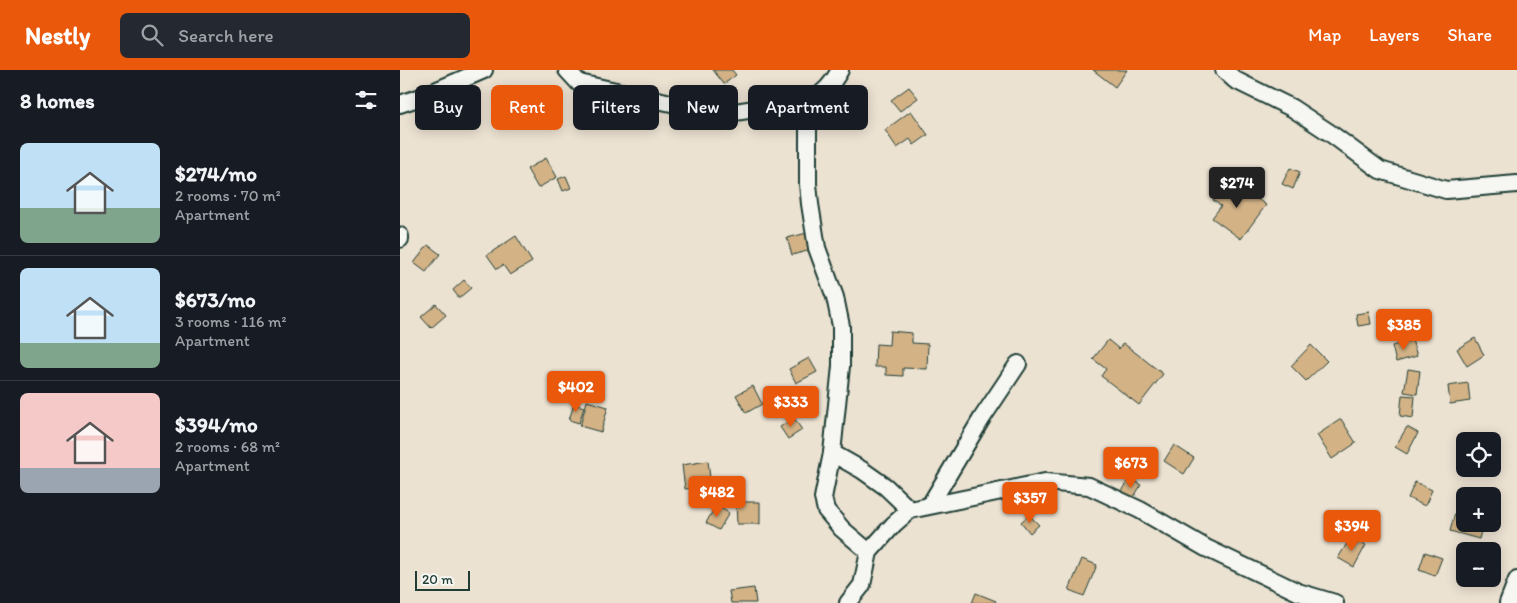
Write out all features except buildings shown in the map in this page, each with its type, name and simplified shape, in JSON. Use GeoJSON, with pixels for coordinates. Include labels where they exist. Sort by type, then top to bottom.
{"type":"FeatureCollection","features":[{"type":"Feature","properties":{"kind":"street"},"geometry":{"type":"LineString","coordinates":[[400,104],[484,70]]}},
{"type":"Feature","properties":{"kind":"street"},"geometry":{"type":"LineString","coordinates":[[567,70],[579,83],[685,106],[735,112],[748,110]]}},
{"type":"Feature","properties":{"kind":"street"},"geometry":{"type":"LineString","coordinates":[[831,85],[840,70]]}},
{"type":"Feature","properties":{"kind":"street"},"geometry":{"type":"LineString","coordinates":[[1224,70],[1235,80],[1292,108],[1380,170],[1446,190],[1517,184]]}},
{"type":"Feature","properties":{"kind":"street"},"geometry":{"type":"LineString","coordinates":[[808,130],[808,184],[811,213],[817,248],[834,297],[841,326],[841,366],[832,453],[823,498],[826,510],[842,528],[869,552]]}},
{"type":"Feature","properties":{"kind":"street"},"geometry":{"type":"LineString","coordinates":[[930,505],[982,418],[1018,364]]}},
{"type":"Feature","properties":{"kind":"street"},"geometry":{"type":"LineString","coordinates":[[832,453],[862,470],[886,487],[910,510]]}},
{"type":"Feature","properties":{"kind":"street"},"geometry":{"type":"LineString","coordinates":[[848,603],[862,585],[869,552],[894,524],[910,510],[1045,482],[1089,486],[1140,510],[1206,548],[1298,592],[1335,603]]}},
{"type":"Feature","properties":{"kind":"street"},"geometry":{"type":"LineString","coordinates":[[1508,603],[1517,580]]}}]}
